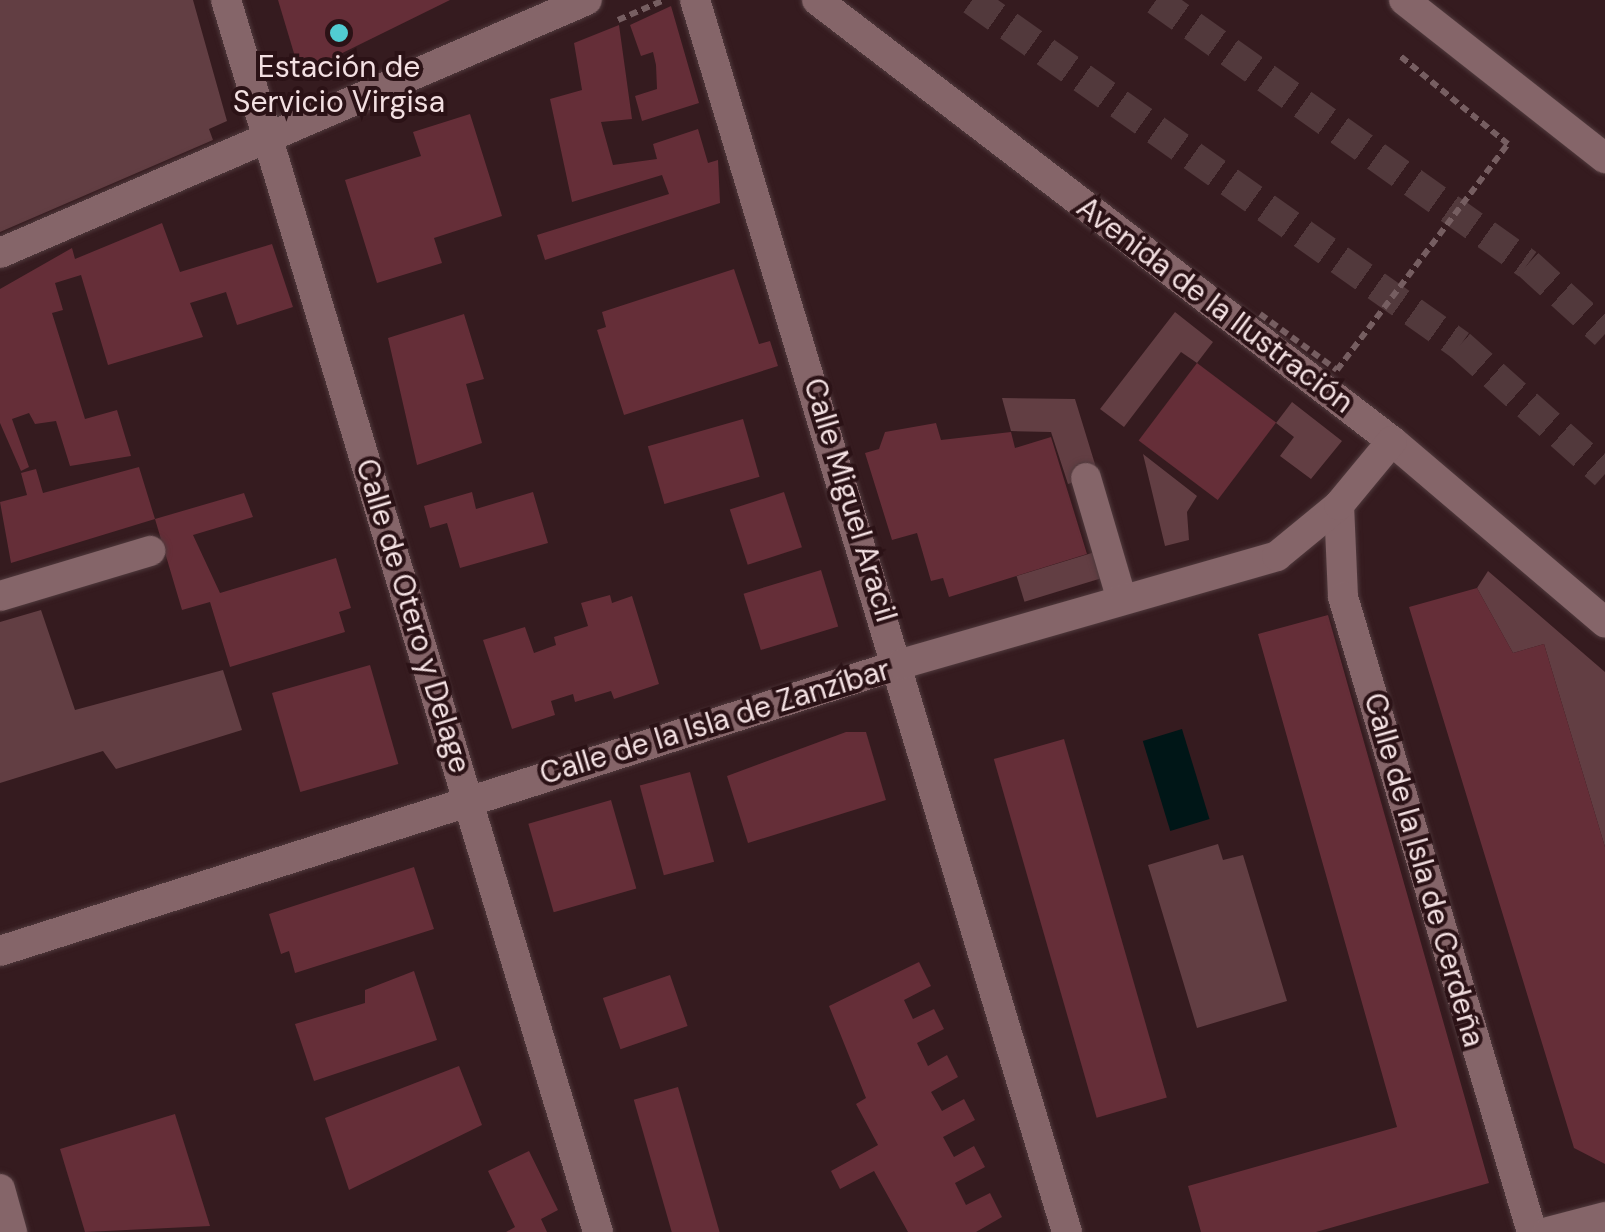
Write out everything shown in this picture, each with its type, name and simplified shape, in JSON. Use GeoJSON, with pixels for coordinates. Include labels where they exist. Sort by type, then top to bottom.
{"type":"FeatureCollection","features":[{"type":"Feature","properties":{"kind":"street","name":"Calle de Otero y Delage"},"geometry":{"type":"LineString","coordinates":[[226,0],[598,1232]]}},
{"type":"Feature","properties":{"kind":"street"},"geometry":{"type":"LineString","coordinates":[[0,253],[586,0]]}},
{"type":"Feature","properties":{"kind":"street","name":"Calle Miguel Aracil"},"geometry":{"type":"LineString","coordinates":[[695,0],[901,664],[1066,1232]]}},
{"type":"Feature","properties":{"kind":"street","name":"Avenida de la Ilustración"},"geometry":{"type":"LineString","coordinates":[[817,0],[1392,440],[1605,622]]}},
{"type":"Feature","properties":{"kind":"street"},"geometry":{"type":"LineString","coordinates":[[1404,0],[1605,158]]}},
{"type":"Feature","properties":{"kind":"street","name":"Calle de la Isla de Zanzíbar"},"geometry":{"type":"LineString","coordinates":[[0,951],[901,664],[1277,556],[1339,505],[1392,440]]}},
{"type":"Feature","properties":{"kind":"street"},"geometry":{"type":"LineString","coordinates":[[1086,478],[1122,600]]}},
{"type":"Feature","properties":{"kind":"street","name":"Calle de la Isla de Cerdeña"},"geometry":{"type":"LineString","coordinates":[[1339,505],[1343,597],[1532,1232]]}},
{"type":"Feature","properties":{"kind":"street"},"geometry":{"type":"LineString","coordinates":[[0,596],[150,551]]}},
{"type":"Feature","properties":{"kind":"street"},"geometry":{"type":"LineString","coordinates":[[0,1189],[12,1232]]}},
{"type":"Feature","properties":{"kind":"street"},"geometry":{"type":"LineString","coordinates":[[1548,1232],[1605,1217]]}},
{"type":"Feature","properties":{"kind":"path"},"geometry":{"type":"LineString","coordinates":[[609,24],[664,0]]}},
{"type":"Feature","properties":{"kind":"path"},"geometry":{"type":"LineString","coordinates":[[1260,314],[1337,370],[1508,144],[1399,55]]}},
{"type":"Feature","properties":{"kind":"shaded area"},"geometry":{"type":"Polygon","coordinates":[[[0,0],[193,0],[227,121],[209,129],[213,140],[0,232],[0,0]]]}},
{"type":"Feature","properties":{"kind":"shaded area"},"geometry":{"type":"Polygon","coordinates":[[[1175,312],[1213,342],[1197,363],[1181,352],[1124,427],[1100,409],[1175,312]]]}},
{"type":"Feature","properties":{"kind":"shaded area"},"geometry":{"type":"Polygon","coordinates":[[[1002,398],[1075,399],[1098,474],[1068,484],[1051,432],[1011,431],[1002,398]]]}},
{"type":"Feature","properties":{"kind":"shaded area"},"geometry":{"type":"Polygon","coordinates":[[[1292,402],[1342,441],[1311,479],[1280,456],[1294,437],[1276,423],[1292,402]]]}},
{"type":"Feature","properties":{"kind":"shaded area"},"geometry":{"type":"Polygon","coordinates":[[[1143,454],[1197,496],[1187,512],[1189,540],[1165,546],[1143,454]]]}},
{"type":"Feature","properties":{"kind":"shaded area"},"geometry":{"type":"Polygon","coordinates":[[[1095,552],[1103,578],[1024,602],[1017,576],[1095,552]]]}},
{"type":"Feature","properties":{"kind":"shaded area"},"geometry":{"type":"Polygon","coordinates":[[[1488,571],[1605,672],[1605,847],[1544,644],[1513,653],[1477,588],[1488,571]]]}},
{"type":"Feature","properties":{"kind":"shaded area"},"geometry":{"type":"Polygon","coordinates":[[[41,610],[75,710],[223,670],[242,730],[116,769],[103,751],[0,783],[0,622],[41,610]]]}},
{"type":"Feature","properties":{"kind":"shaded area"},"geometry":{"type":"Polygon","coordinates":[[[1182,729],[1209,819],[1170,831],[1143,741],[1182,729]]]}},
{"type":"Feature","properties":{"kind":"shaded area"},"geometry":{"type":"Polygon","coordinates":[[[1218,844],[1223,860],[1243,855],[1287,1001],[1197,1028],[1148,865],[1218,844]]]}},
{"type":"Feature","properties":{"kind":"building","name":"Estación de Servicio Virgisa"},"geometry":{"type":"Polygon","coordinates":[[[278,0],[450,0],[318,65],[296,60],[278,0]]]}},
{"type":"Feature","properties":{"kind":"building"},"geometry":{"type":"Polygon","coordinates":[[[671,6],[699,103],[642,121],[635,96],[657,89],[656,65],[653,52],[641,56],[630,25],[671,6]]]}},
{"type":"Feature","properties":{"kind":"building"},"geometry":{"type":"Polygon","coordinates":[[[619,25],[632,119],[601,122],[613,165],[657,159],[653,144],[698,129],[708,163],[718,160],[720,203],[545,260],[537,235],[669,194],[662,175],[572,202],[550,99],[582,90],[574,43],[619,25]]]}},
{"type":"Feature","properties":{"kind":"building"},"geometry":{"type":"Polygon","coordinates":[[[470,114],[502,216],[434,238],[442,263],[377,283],[345,180],[421,156],[413,132],[470,114]]]}},
{"type":"Feature","properties":{"kind":"building"},"geometry":{"type":"Polygon","coordinates":[[[162,223],[180,272],[272,244],[293,307],[237,325],[226,292],[190,303],[203,337],[108,365],[81,275],[55,283],[63,310],[52,313],[85,419],[117,410],[131,456],[70,466],[56,421],[35,424],[29,413],[12,419],[29,467],[21,471],[0,423],[0,289],[72,248],[75,259],[162,223]]]}},
{"type":"Feature","properties":{"kind":"building"},"geometry":{"type":"Polygon","coordinates":[[[734,269],[759,344],[770,341],[778,366],[624,415],[597,330],[606,327],[602,312],[734,269]]]}},
{"type":"Feature","properties":{"kind":"building"},"geometry":{"type":"Polygon","coordinates":[[[464,314],[484,379],[466,384],[482,443],[417,465],[388,338],[464,314]]]}},
{"type":"Feature","properties":{"kind":"building"},"geometry":{"type":"Polygon","coordinates":[[[1197,363],[1276,423],[1218,500],[1139,440],[1197,363]]]}},
{"type":"Feature","properties":{"kind":"building"},"geometry":{"type":"Polygon","coordinates":[[[743,419],[760,477],[664,504],[648,446],[743,419]]]}},
{"type":"Feature","properties":{"kind":"building"},"geometry":{"type":"Polygon","coordinates":[[[936,423],[941,440],[1011,432],[1015,448],[1051,437],[1087,554],[949,597],[943,578],[931,581],[917,533],[892,540],[865,453],[879,449],[885,432],[936,423]]]}},
{"type":"Feature","properties":{"kind":"building"},"geometry":{"type":"Polygon","coordinates":[[[139,467],[155,519],[11,563],[0,502],[27,495],[21,473],[36,469],[43,493],[139,467]]]}},
{"type":"Feature","properties":{"kind":"building"},"geometry":{"type":"Polygon","coordinates":[[[472,492],[476,509],[533,492],[548,543],[460,568],[447,523],[430,528],[424,506],[472,492]]]}},
{"type":"Feature","properties":{"kind":"building"},"geometry":{"type":"Polygon","coordinates":[[[784,492],[802,547],[748,565],[730,510],[784,492]]]}},
{"type":"Feature","properties":{"kind":"building"},"geometry":{"type":"Polygon","coordinates":[[[244,493],[253,517],[193,535],[220,593],[336,558],[351,608],[339,612],[345,632],[230,667],[210,602],[182,610],[155,519],[244,493]]]}},
{"type":"Feature","properties":{"kind":"building"},"geometry":{"type":"Polygon","coordinates":[[[821,570],[838,626],[761,650],[744,594],[821,570]]]}},
{"type":"Feature","properties":{"kind":"building"},"geometry":{"type":"Polygon","coordinates":[[[1477,588],[1513,653],[1544,644],[1605,847],[1605,1164],[1574,1148],[1409,607],[1477,588]]]}},
{"type":"Feature","properties":{"kind":"building"},"geometry":{"type":"Polygon","coordinates":[[[610,595],[612,603],[632,596],[659,684],[614,699],[611,691],[575,702],[573,694],[551,701],[555,715],[512,729],[483,640],[525,627],[534,653],[556,645],[554,637],[588,626],[581,603],[610,595]]]}},
{"type":"Feature","properties":{"kind":"building"},"geometry":{"type":"Polygon","coordinates":[[[1328,615],[1489,1183],[1316,1232],[1201,1232],[1188,1186],[1397,1127],[1258,634],[1328,615]]]}},
{"type":"Feature","properties":{"kind":"building"},"geometry":{"type":"Polygon","coordinates":[[[370,665],[398,764],[300,792],[272,693],[370,665]]]}},
{"type":"Feature","properties":{"kind":"building"},"geometry":{"type":"Polygon","coordinates":[[[846,732],[866,732],[886,800],[748,843],[727,776],[846,732]]]}},
{"type":"Feature","properties":{"kind":"building"},"geometry":{"type":"Polygon","coordinates":[[[1064,739],[1167,1098],[1097,1118],[994,759],[1064,739]]]}},
{"type":"Feature","properties":{"kind":"building"},"geometry":{"type":"Polygon","coordinates":[[[690,772],[714,862],[664,875],[640,785],[690,772]]]}},
{"type":"Feature","properties":{"kind":"building"},"geometry":{"type":"Polygon","coordinates":[[[611,800],[636,888],[554,912],[528,824],[611,800]]]}},
{"type":"Feature","properties":{"kind":"building"},"geometry":{"type":"Polygon","coordinates":[[[414,867],[434,929],[295,973],[289,951],[281,954],[269,914],[414,867]]]}},
{"type":"Feature","properties":{"kind":"building"},"geometry":{"type":"Polygon","coordinates":[[[919,962],[931,986],[904,1000],[913,1019],[934,1009],[944,1029],[917,1043],[928,1066],[947,1055],[958,1077],[931,1092],[942,1111],[964,1099],[975,1120],[943,1137],[954,1157],[974,1146],[985,1167],[955,1183],[966,1205],[990,1193],[1002,1217],[976,1232],[908,1232],[874,1171],[840,1189],[831,1171],[878,1145],[856,1104],[866,1098],[829,1006],[919,962]]]}},
{"type":"Feature","properties":{"kind":"building"},"geometry":{"type":"Polygon","coordinates":[[[414,971],[437,1040],[314,1081],[295,1024],[365,1003],[365,990],[414,971]]]}},
{"type":"Feature","properties":{"kind":"building"},"geometry":{"type":"Polygon","coordinates":[[[670,975],[688,1026],[620,1049],[603,998],[670,975]]]}},
{"type":"Feature","properties":{"kind":"building"},"geometry":{"type":"Polygon","coordinates":[[[459,1066],[482,1125],[349,1190],[325,1118],[459,1066]]]}},
{"type":"Feature","properties":{"kind":"building"},"geometry":{"type":"Polygon","coordinates":[[[678,1087],[720,1232],[672,1232],[634,1100],[678,1087]]]}},
{"type":"Feature","properties":{"kind":"building"},"geometry":{"type":"Polygon","coordinates":[[[175,1114],[210,1226],[85,1232],[60,1149],[175,1114]]]}},
{"type":"Feature","properties":{"kind":"building"},"geometry":{"type":"Polygon","coordinates":[[[529,1151],[558,1210],[541,1219],[547,1232],[506,1232],[515,1227],[488,1171],[529,1151]]]}},
{"type":"Feature","properties":{"kind":"tunnel"},"geometry":{"type":"LineString","coordinates":[[972,0],[1460,345],[1605,474]]}},
{"type":"Feature","properties":{"kind":"tunnel"},"geometry":{"type":"LineString","coordinates":[[1156,0],[1528,264],[1605,334]]}},
{"type":"Feature","properties":{"kind":"place","name":"Estación de Servicio Virgisa"},"geometry":{"type":"Point","coordinates":[339,33]}}]}
